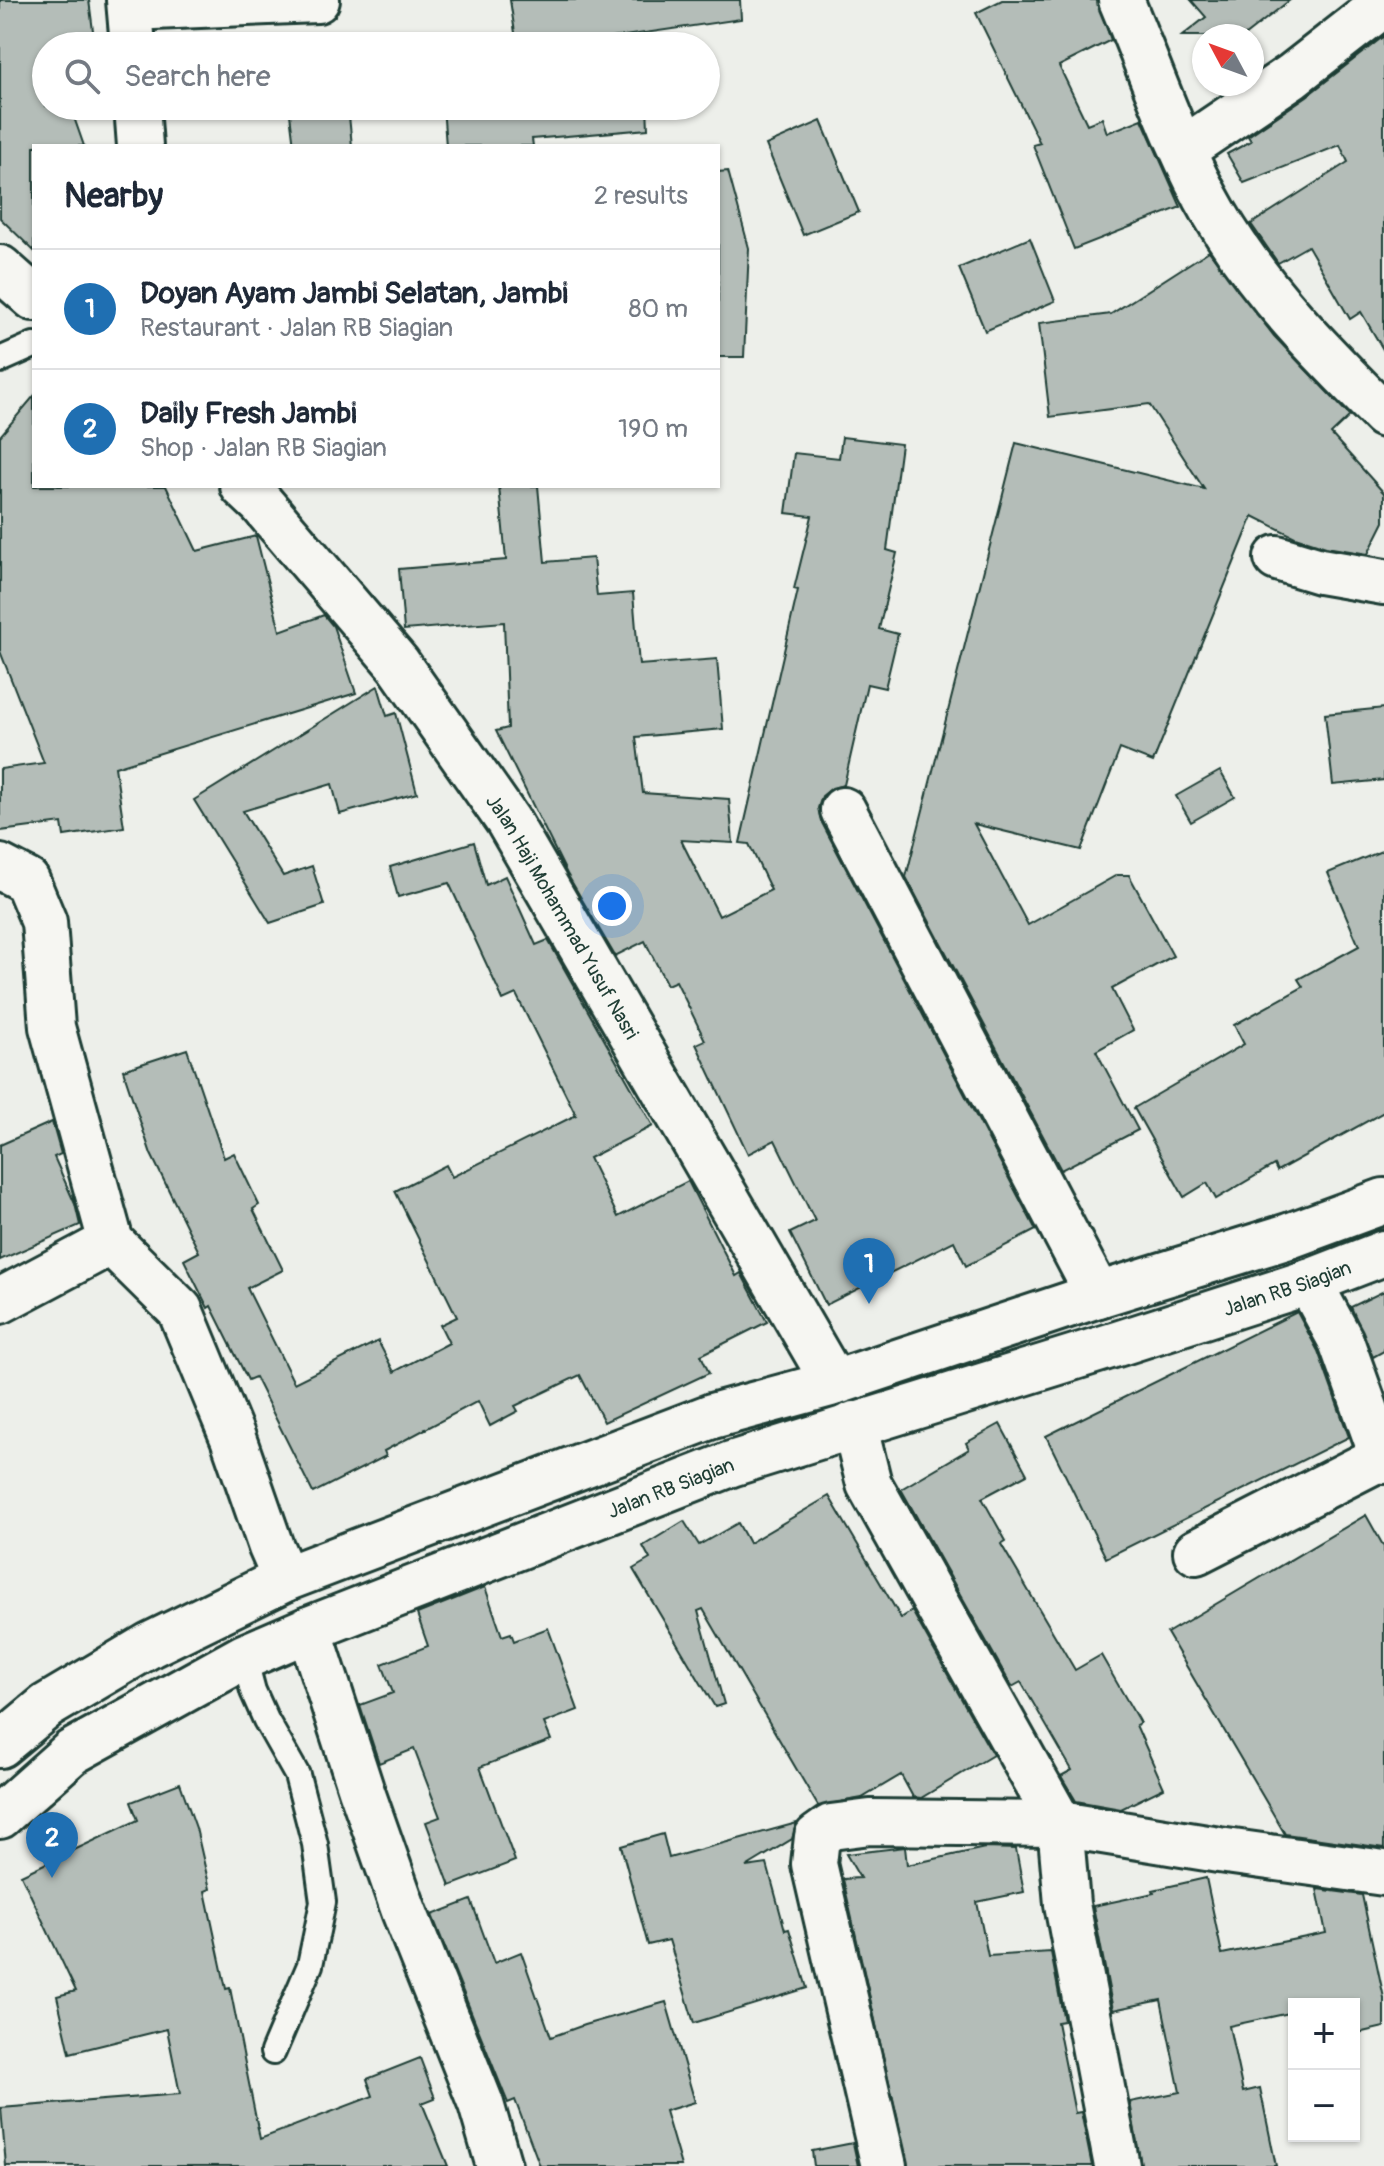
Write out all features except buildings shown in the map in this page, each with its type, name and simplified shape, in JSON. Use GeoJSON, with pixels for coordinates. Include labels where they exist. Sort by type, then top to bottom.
{"type":"FeatureCollection","features":[{"type":"Feature","properties":{"kind":"main road"},"geometry":{"type":"LineString","coordinates":[[131,18],[317,0]]}},
{"type":"Feature","properties":{"kind":"main road"},"geometry":{"type":"LineString","coordinates":[[1121,0],[1213,212],[1245,261],[1312,343],[1384,415]]}},
{"type":"Feature","properties":{"kind":"main road"},"geometry":{"type":"LineString","coordinates":[[1184,149],[1292,76],[1384,4]]}},
{"type":"Feature","properties":{"kind":"main road"},"geometry":{"type":"LineString","coordinates":[[138,120],[140,144]]}},
{"type":"Feature","properties":{"kind":"main road"},"geometry":{"type":"LineString","coordinates":[[0,268],[32,296]]}},
{"type":"Feature","properties":{"kind":"main road","name":"Jalan Haji Mohammad Yusuf Nasri"},"geometry":{"type":"LineString","coordinates":[[245,488],[398,664],[508,821],[834,1383]]}},
{"type":"Feature","properties":{"kind":"main road"},"geometry":{"type":"LineString","coordinates":[[1277,558],[1320,571],[1384,582]]}},
{"type":"Feature","properties":{"kind":"main road"},"geometry":{"type":"LineString","coordinates":[[843,810],[1098,1295]]}},
{"type":"Feature","properties":{"kind":"main road"},"geometry":{"type":"LineString","coordinates":[[0,867],[27,881],[44,922],[52,1027],[111,1242],[180,1310],[233,1438],[285,1579]]}},
{"type":"Feature","properties":{"kind":"main road"},"geometry":{"type":"LineString","coordinates":[[0,1745],[47,1706],[150,1645],[285,1579],[712,1416],[834,1383],[1098,1295],[1289,1236],[1384,1201]]}},
{"type":"Feature","properties":{"kind":"main road"},"geometry":{"type":"LineString","coordinates":[[0,1301],[111,1242]]}},
{"type":"Feature","properties":{"kind":"main road","name":"Jalan RB Siagian"},"geometry":{"type":"LineString","coordinates":[[0,1816],[72,1752],[244,1657],[309,1629],[731,1464],[1309,1282],[1384,1253]]}},
{"type":"Feature","properties":{"kind":"main road"},"geometry":{"type":"LineString","coordinates":[[1196,1552],[1383,1459],[1341,1341],[1309,1282]]}},
{"type":"Feature","properties":{"kind":"main road"},"geometry":{"type":"LineString","coordinates":[[854,1424],[869,1484],[1060,1824],[1067,1904],[1117,2166]]}},
{"type":"Feature","properties":{"kind":"main road"},"geometry":{"type":"LineString","coordinates":[[309,1629],[404,1911],[481,2104],[499,2166]]}},
{"type":"Feature","properties":{"kind":"main road"},"geometry":{"type":"LineString","coordinates":[[884,2166],[814,1864],[817,1837],[831,1827],[870,1822],[1060,1824],[1384,1873]]}},
{"type":"Feature","properties":{"kind":"lane"},"geometry":{"type":"LineString","coordinates":[[0,360],[32,346]]}},
{"type":"Feature","properties":{"kind":"lane"},"geometry":{"type":"LineString","coordinates":[[244,1657],[261,1710],[297,1775],[315,1844],[323,1902],[310,1965],[273,2052]]}},
{"type":"Feature","properties":{"kind":"place","name":"Doyan Ayam Jambi Selatan, Jambi"},"geometry":{"type":"Point","coordinates":[869,1304]}},
{"type":"Feature","properties":{"kind":"place","name":"Daily Fresh Jambi"},"geometry":{"type":"Point","coordinates":[52,1878]}}]}
